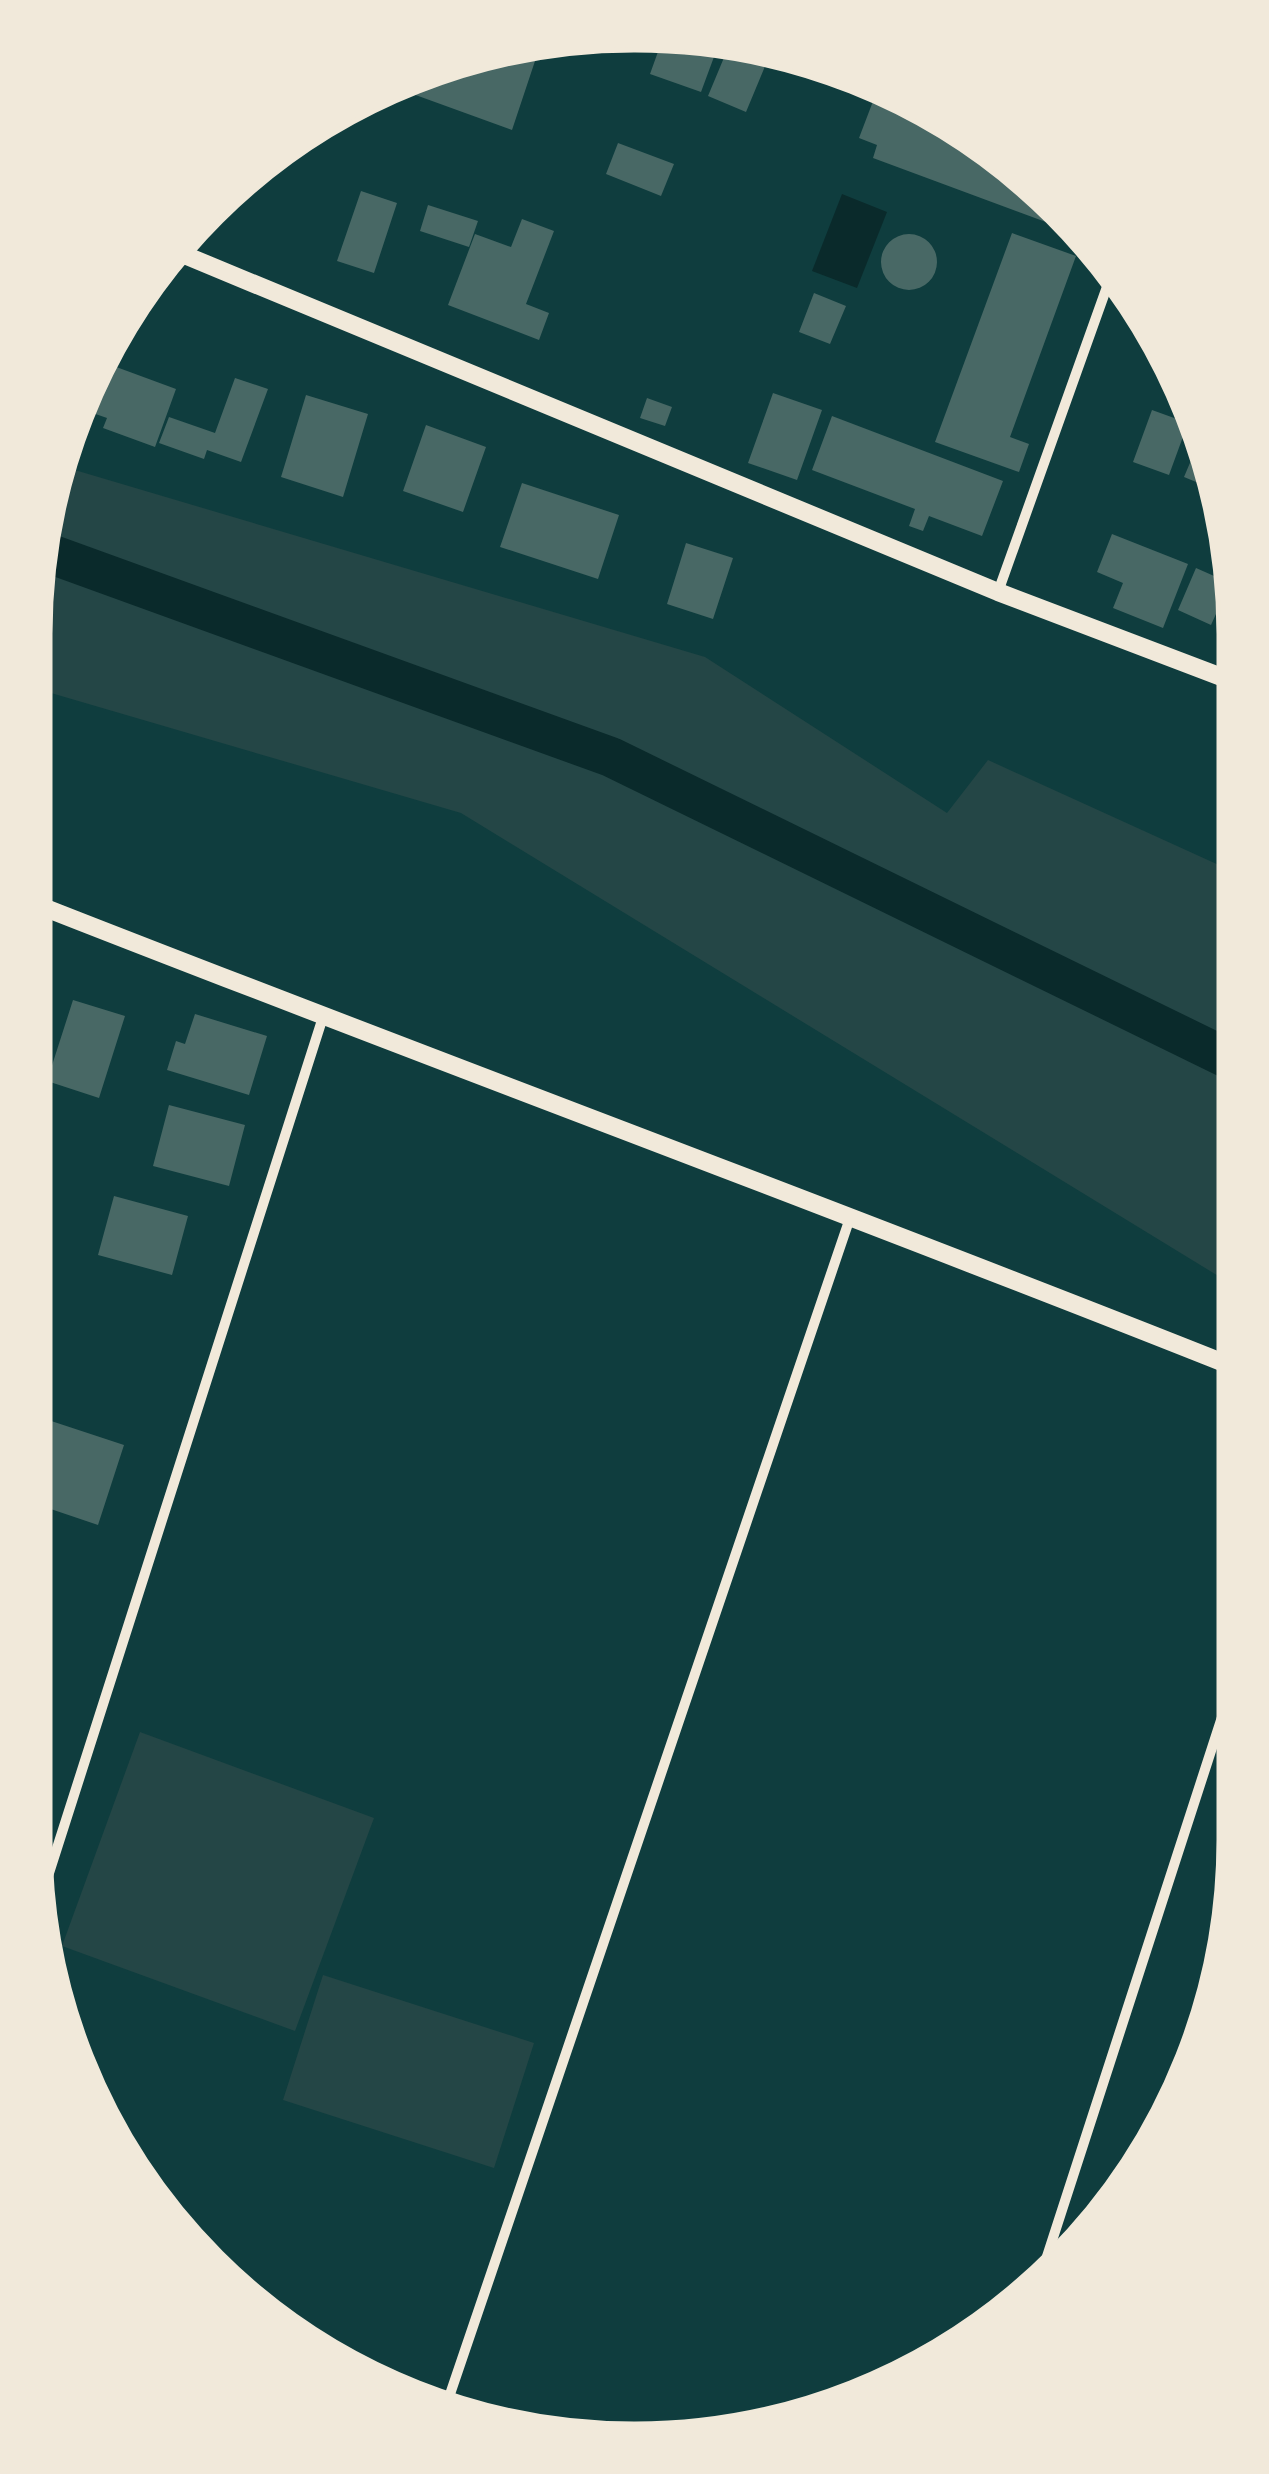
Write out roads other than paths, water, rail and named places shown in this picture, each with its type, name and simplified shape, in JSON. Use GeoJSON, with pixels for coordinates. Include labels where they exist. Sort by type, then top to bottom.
{"type":"FeatureCollection","features":[{"type":"Feature","properties":{"kind":"street"},"geometry":{"type":"LineString","coordinates":[[189,257],[998,592],[1219,676]]}},
{"type":"Feature","properties":{"kind":"street"},"geometry":{"type":"LineString","coordinates":[[998,592],[1106,291]]}},
{"type":"Feature","properties":{"kind":"street"},"geometry":{"type":"LineString","coordinates":[[50,909],[323,1017],[851,1214],[1219,1360]]}},
{"type":"Feature","properties":{"kind":"street"},"geometry":{"type":"LineString","coordinates":[[51,1868],[323,1017]]}},
{"type":"Feature","properties":{"kind":"street"},"geometry":{"type":"LineString","coordinates":[[450,2394],[851,1214]]}},
{"type":"Feature","properties":{"kind":"street"},"geometry":{"type":"LineString","coordinates":[[1047,2254],[1219,1726]]}},
{"type":"Feature","properties":{"kind":"waterway"},"geometry":{"type":"LineString","coordinates":[[55,556],[611,757],[1219,1054]]}}]}
